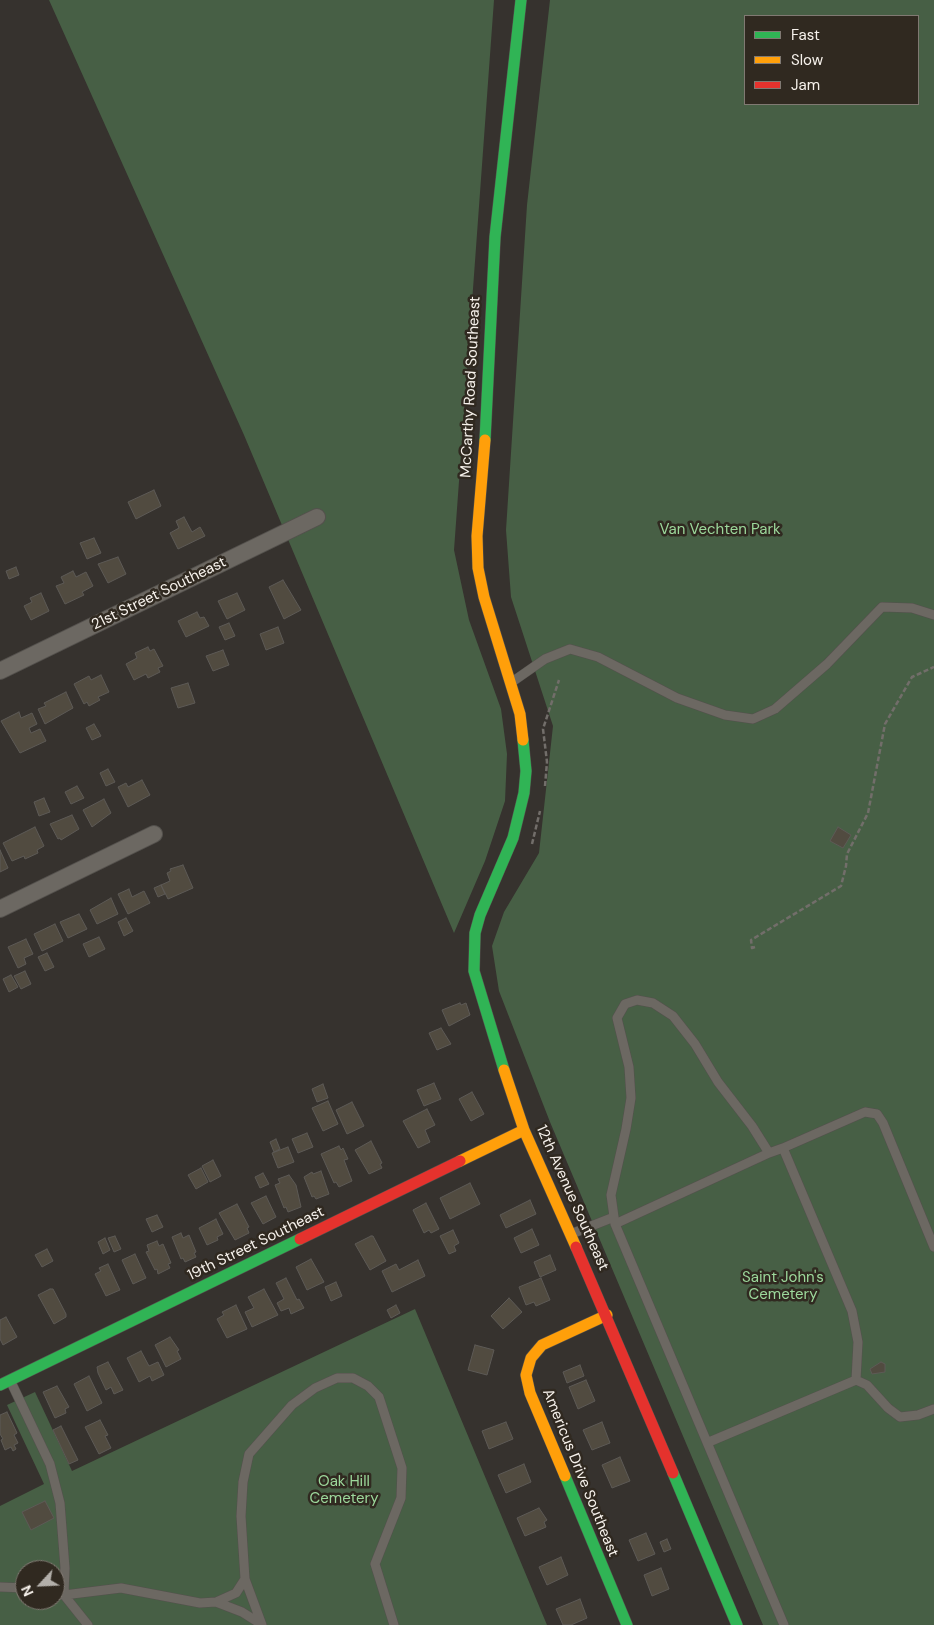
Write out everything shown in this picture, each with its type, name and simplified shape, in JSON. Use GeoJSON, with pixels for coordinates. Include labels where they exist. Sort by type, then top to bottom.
{"type":"FeatureCollection","features":[{"type":"Feature","properties":{"kind":"street","name":"McCarthy Road Southeast"},"geometry":{"type":"LineString","coordinates":[[521,0],[494,246],[485,436],[477,536],[478,568],[484,597],[520,714],[526,771]]}},
{"type":"Feature","properties":{"kind":"street","name":"21st Street Southeast"},"geometry":{"type":"LineString","coordinates":[[0,672],[317,517]]}},
{"type":"Feature","properties":{"kind":"street","name":"12th Avenue Southeast"},"geometry":{"type":"LineString","coordinates":[[526,771],[519,816],[504,861],[480,915],[474,951],[474,971],[478,989],[524,1130],[608,1315],[737,1625]]}},
{"type":"Feature","properties":{"kind":"street"},"geometry":{"type":"LineString","coordinates":[[0,909],[154,834]]}},
{"type":"Feature","properties":{"kind":"street","name":"19th Street Southeast"},"geometry":{"type":"LineString","coordinates":[[5,1382],[524,1130]]}},
{"type":"Feature","properties":{"kind":"street","name":"Americus Drive Southeast"},"geometry":{"type":"LineString","coordinates":[[608,1315],[542,1345],[531,1358],[526,1375],[530,1393],[627,1625]]}},
{"type":"Feature","properties":{"kind":"lane"},"geometry":{"type":"LineString","coordinates":[[510,683],[545,659],[570,649],[598,657],[685,701],[725,715],[753,719],[774,709],[827,664],[882,607],[912,608],[934,616]]}},
{"type":"Feature","properties":{"kind":"lane"},"geometry":{"type":"LineString","coordinates":[[769,1153],[752,1126],[718,1082],[696,1044],[673,1016],[653,1003],[637,1000],[625,1004],[617,1018],[629,1067],[630,1098],[626,1129],[611,1195],[615,1220],[784,1625]]}},
{"type":"Feature","properties":{"kind":"lane"},"geometry":{"type":"LineString","coordinates":[[571,1234],[615,1220],[865,1112],[877,1114],[883,1123],[934,1247]]}},
{"type":"Feature","properties":{"kind":"lane"},"geometry":{"type":"LineString","coordinates":[[783,1148],[852,1311],[858,1342],[856,1380]]}},
{"type":"Feature","properties":{"kind":"lane"},"geometry":{"type":"LineString","coordinates":[[262,1624],[245,1579],[241,1516],[243,1482],[249,1454],[292,1405],[315,1388],[337,1378],[353,1378],[368,1386],[379,1397],[402,1468],[401,1498],[375,1564],[394,1625]]}},
{"type":"Feature","properties":{"kind":"lane"},"geometry":{"type":"LineString","coordinates":[[709,1442],[856,1380],[867,1385],[888,1408],[900,1417],[918,1415],[934,1409]]}},
{"type":"Feature","properties":{"kind":"lane"},"geometry":{"type":"LineString","coordinates":[[5,1382],[50,1464],[60,1503],[64,1560]]}},
{"type":"Feature","properties":{"kind":"lane"},"geometry":{"type":"LineString","coordinates":[[65,1594],[121,1588],[200,1603],[216,1602],[236,1592],[245,1579]]}},
{"type":"Feature","properties":{"kind":"lane"},"geometry":{"type":"LineString","coordinates":[[0,1587],[15,1588]]}},
{"type":"Feature","properties":{"kind":"lane"},"geometry":{"type":"LineString","coordinates":[[65,1600],[88,1625]]}},
{"type":"Feature","properties":{"kind":"lane"},"geometry":{"type":"LineString","coordinates":[[216,1602],[242,1612],[262,1624]]}},
{"type":"Feature","properties":{"kind":"path"},"geometry":{"type":"LineString","coordinates":[[755,947],[752,948],[752,940],[841,886],[847,854],[868,813],[885,724],[912,676],[934,667]]}},
{"type":"Feature","properties":{"kind":"path"},"geometry":{"type":"LineString","coordinates":[[544,788],[547,762],[543,729],[559,680]]}},
{"type":"Feature","properties":{"kind":"path"},"geometry":{"type":"LineString","coordinates":[[529,852],[536,834],[541,806]]}},
{"type":"Feature","properties":{"kind":"green space"},"geometry":{"type":"Polygon","coordinates":[[[49,0],[494,0],[454,550],[469,620],[501,709],[507,754],[505,801],[485,861],[454,933],[244,435],[49,0]]]}},
{"type":"Feature","properties":{"kind":"green space","name":"Van Vechten Park"},"geometry":{"type":"Polygon","coordinates":[[[550,0],[934,0],[934,1625],[763,1625],[550,1122],[499,991],[492,946],[504,912],[539,853],[553,726],[511,597],[506,530],[527,205],[550,0]]]}},
{"type":"Feature","properties":{"kind":"green space","name":"Oak Hill Cemetery"},"geometry":{"type":"Polygon","coordinates":[[[415,1309],[547,1625],[0,1625],[0,1506],[44,1484],[7,1405],[35,1392],[72,1471],[415,1309]]]}},
{"type":"Feature","properties":{"kind":"building"},"geometry":{"type":"Polygon","coordinates":[[[154,490],[161,506],[136,519],[128,502],[154,490]]]}},
{"type":"Feature","properties":{"kind":"building"},"geometry":{"type":"Polygon","coordinates":[[[184,517],[192,532],[200,527],[205,536],[178,549],[170,533],[179,528],[176,521],[184,517]]]}},
{"type":"Feature","properties":{"kind":"building"},"geometry":{"type":"Polygon","coordinates":[[[94,538],[101,553],[87,559],[80,543],[94,538]]]}},
{"type":"Feature","properties":{"kind":"building"},"geometry":{"type":"Polygon","coordinates":[[[118,557],[126,574],[108,583],[98,564],[118,557]]]}},
{"type":"Feature","properties":{"kind":"building"},"geometry":{"type":"Polygon","coordinates":[[[16,567],[19,575],[9,579],[6,571],[16,567]]]}},
{"type":"Feature","properties":{"kind":"building"},"geometry":{"type":"Polygon","coordinates":[[[73,571],[76,577],[86,572],[93,586],[82,592],[84,595],[65,604],[56,586],[64,583],[61,577],[73,571]]]}},
{"type":"Feature","properties":{"kind":"building"},"geometry":{"type":"Polygon","coordinates":[[[283,580],[301,610],[284,619],[269,587],[283,580]]]}},
{"type":"Feature","properties":{"kind":"building"},"geometry":{"type":"Polygon","coordinates":[[[41,593],[49,611],[31,620],[24,606],[32,602],[30,598],[41,593]]]}},
{"type":"Feature","properties":{"kind":"building"},"geometry":{"type":"Polygon","coordinates":[[[237,593],[245,610],[227,619],[218,601],[237,593]]]}},
{"type":"Feature","properties":{"kind":"building"},"geometry":{"type":"Polygon","coordinates":[[[197,612],[200,618],[204,617],[209,626],[186,637],[178,621],[197,612]]]}},
{"type":"Feature","properties":{"kind":"building"},"geometry":{"type":"Polygon","coordinates":[[[229,623],[235,636],[225,640],[219,627],[229,623]]]}},
{"type":"Feature","properties":{"kind":"building"},"geometry":{"type":"Polygon","coordinates":[[[278,627],[284,643],[266,650],[260,634],[278,627]]]}},
{"type":"Feature","properties":{"kind":"building"},"geometry":{"type":"Polygon","coordinates":[[[148,647],[150,651],[154,649],[163,666],[158,668],[160,672],[148,678],[146,674],[134,680],[126,664],[137,658],[135,653],[148,647]]]}},
{"type":"Feature","properties":{"kind":"building"},"geometry":{"type":"Polygon","coordinates":[[[223,650],[229,665],[213,671],[206,656],[223,650]]]}},
{"type":"Feature","properties":{"kind":"building"},"geometry":{"type":"Polygon","coordinates":[[[101,675],[109,692],[98,697],[100,700],[89,706],[87,702],[84,704],[74,684],[89,676],[91,680],[101,675]]]}},
{"type":"Feature","properties":{"kind":"building"},"geometry":{"type":"Polygon","coordinates":[[[188,683],[195,703],[178,708],[171,688],[188,683]]]}},
{"type":"Feature","properties":{"kind":"building"},"geometry":{"type":"Polygon","coordinates":[[[66,692],[73,708],[45,724],[38,709],[46,706],[44,703],[66,692]]]}},
{"type":"Feature","properties":{"kind":"building"},"geometry":{"type":"Polygon","coordinates":[[[19,712],[21,718],[32,713],[37,724],[29,728],[31,733],[40,729],[46,741],[20,753],[1,721],[19,712]]]}},
{"type":"Feature","properties":{"kind":"building"},"geometry":{"type":"Polygon","coordinates":[[[94,724],[101,736],[92,740],[86,728],[94,724]]]}},
{"type":"Feature","properties":{"kind":"building"},"geometry":{"type":"Polygon","coordinates":[[[108,769],[115,782],[106,786],[100,773],[108,769]]]}},
{"type":"Feature","properties":{"kind":"building"},"geometry":{"type":"Polygon","coordinates":[[[142,780],[150,795],[128,807],[118,787],[126,783],[128,787],[142,780]]]}},
{"type":"Feature","properties":{"kind":"building"},"geometry":{"type":"Polygon","coordinates":[[[77,786],[84,798],[71,804],[65,792],[77,786]]]}},
{"type":"Feature","properties":{"kind":"building"},"geometry":{"type":"Polygon","coordinates":[[[44,798],[50,812],[39,816],[34,802],[44,798]]]}},
{"type":"Feature","properties":{"kind":"building"},"geometry":{"type":"Polygon","coordinates":[[[104,799],[111,813],[92,827],[83,810],[104,799]]]}},
{"type":"Feature","properties":{"kind":"building"},"geometry":{"type":"Polygon","coordinates":[[[72,815],[79,829],[61,840],[60,838],[58,839],[50,824],[72,815]]]}},
{"type":"Feature","properties":{"kind":"building"},"geometry":{"type":"Polygon","coordinates":[[[35,827],[44,846],[37,850],[38,853],[25,859],[24,856],[12,861],[3,843],[35,827]]]}},
{"type":"Feature","properties":{"kind":"building"},"geometry":{"type":"Polygon","coordinates":[[[838,827],[851,835],[843,848],[830,841],[838,827]]]}},
{"type":"Feature","properties":{"kind":"building"},"geometry":{"type":"Polygon","coordinates":[[[0,850],[8,868],[0,872],[0,850]]]}},
{"type":"Feature","properties":{"kind":"building"},"geometry":{"type":"Polygon","coordinates":[[[183,865],[193,888],[168,899],[161,885],[170,881],[167,873],[171,871],[170,869],[183,865]]]}},
{"type":"Feature","properties":{"kind":"building"},"geometry":{"type":"Polygon","coordinates":[[[161,885],[165,894],[158,897],[154,888],[161,885]]]}},
{"type":"Feature","properties":{"kind":"building"},"geometry":{"type":"Polygon","coordinates":[[[129,889],[132,897],[144,891],[150,903],[128,914],[118,894],[129,889]]]}},
{"type":"Feature","properties":{"kind":"building"},"geometry":{"type":"Polygon","coordinates":[[[111,898],[118,914],[97,924],[90,910],[111,898]]]}},
{"type":"Feature","properties":{"kind":"building"},"geometry":{"type":"Polygon","coordinates":[[[79,914],[87,929],[68,938],[60,922],[79,914]]]}},
{"type":"Feature","properties":{"kind":"building"},"geometry":{"type":"Polygon","coordinates":[[[126,918],[133,931],[124,936],[118,922],[126,918]]]}},
{"type":"Feature","properties":{"kind":"building"},"geometry":{"type":"Polygon","coordinates":[[[55,924],[63,941],[42,951],[34,934],[55,924]]]}},
{"type":"Feature","properties":{"kind":"building"},"geometry":{"type":"Polygon","coordinates":[[[99,937],[105,949],[89,957],[83,944],[99,937]]]}},
{"type":"Feature","properties":{"kind":"building"},"geometry":{"type":"Polygon","coordinates":[[[26,939],[33,954],[24,958],[26,964],[18,968],[8,947],[26,939]]]}},
{"type":"Feature","properties":{"kind":"building"},"geometry":{"type":"Polygon","coordinates":[[[47,953],[54,967],[45,971],[38,957],[47,953]]]}},
{"type":"Feature","properties":{"kind":"building"},"geometry":{"type":"Polygon","coordinates":[[[25,971],[31,984],[21,989],[14,976],[25,971]]]}},
{"type":"Feature","properties":{"kind":"building"},"geometry":{"type":"Polygon","coordinates":[[[11,975],[18,987],[9,992],[3,979],[11,975]]]}},
{"type":"Feature","properties":{"kind":"building"},"geometry":{"type":"Polygon","coordinates":[[[460,1003],[461,1005],[466,1003],[470,1015],[449,1026],[442,1010],[460,1003]]]}},
{"type":"Feature","properties":{"kind":"building"},"geometry":{"type":"Polygon","coordinates":[[[441,1028],[451,1044],[437,1050],[429,1033],[441,1028]]]}},
{"type":"Feature","properties":{"kind":"building"},"geometry":{"type":"Polygon","coordinates":[[[434,1083],[441,1099],[424,1106],[417,1090],[434,1083]]]}},
{"type":"Feature","properties":{"kind":"building"},"geometry":{"type":"Polygon","coordinates":[[[323,1084],[328,1098],[317,1102],[312,1089],[323,1084]]]}},
{"type":"Feature","properties":{"kind":"building"},"geometry":{"type":"Polygon","coordinates":[[[472,1092],[484,1114],[471,1121],[459,1099],[472,1092]]]}},
{"type":"Feature","properties":{"kind":"building"},"geometry":{"type":"Polygon","coordinates":[[[328,1101],[338,1124],[323,1131],[312,1108],[328,1101]]]}},
{"type":"Feature","properties":{"kind":"building"},"geometry":{"type":"Polygon","coordinates":[[[352,1102],[364,1126],[347,1134],[336,1110],[352,1102]]]}},
{"type":"Feature","properties":{"kind":"building"},"geometry":{"type":"Polygon","coordinates":[[[427,1109],[435,1125],[425,1130],[430,1142],[418,1148],[403,1121],[427,1109]]]}},
{"type":"Feature","properties":{"kind":"building"},"geometry":{"type":"Polygon","coordinates":[[[307,1133],[313,1147],[298,1153],[292,1139],[307,1133]]]}},
{"type":"Feature","properties":{"kind":"building"},"geometry":{"type":"Polygon","coordinates":[[[276,1139],[280,1149],[274,1152],[270,1142],[276,1139]]]}},
{"type":"Feature","properties":{"kind":"building"},"geometry":{"type":"Polygon","coordinates":[[[371,1141],[382,1163],[380,1164],[382,1168],[369,1174],[355,1150],[371,1141]]]}},
{"type":"Feature","properties":{"kind":"building"},"geometry":{"type":"Polygon","coordinates":[[[339,1146],[341,1150],[343,1148],[348,1159],[344,1160],[352,1181],[339,1187],[336,1182],[334,1183],[321,1154],[339,1146]]]}},
{"type":"Feature","properties":{"kind":"building"},"geometry":{"type":"Polygon","coordinates":[[[288,1147],[294,1162],[278,1168],[272,1153],[288,1147]]]}},
{"type":"Feature","properties":{"kind":"building"},"geometry":{"type":"Polygon","coordinates":[[[213,1160],[221,1176],[210,1182],[202,1166],[213,1160]]]}},
{"type":"Feature","properties":{"kind":"building"},"geometry":{"type":"Polygon","coordinates":[[[201,1168],[208,1182],[196,1189],[188,1175],[201,1168]]]}},
{"type":"Feature","properties":{"kind":"building"},"geometry":{"type":"Polygon","coordinates":[[[321,1171],[329,1194],[316,1199],[314,1196],[312,1197],[304,1177],[312,1172],[313,1174],[321,1171]]]}},
{"type":"Feature","properties":{"kind":"building"},"geometry":{"type":"Polygon","coordinates":[[[263,1173],[269,1184],[260,1188],[255,1177],[263,1173]]]}},
{"type":"Feature","properties":{"kind":"building"},"geometry":{"type":"Polygon","coordinates":[[[289,1175],[296,1185],[301,1207],[288,1212],[286,1207],[284,1208],[275,1185],[280,1183],[278,1179],[289,1175]]]}},
{"type":"Feature","properties":{"kind":"building"},"geometry":{"type":"Polygon","coordinates":[[[470,1183],[480,1204],[450,1219],[440,1198],[470,1183]]]}},
{"type":"Feature","properties":{"kind":"building"},"geometry":{"type":"Polygon","coordinates":[[[266,1196],[276,1217],[263,1224],[251,1203],[266,1196]]]}},
{"type":"Feature","properties":{"kind":"building"},"geometry":{"type":"Polygon","coordinates":[[[530,1200],[536,1214],[506,1228],[500,1215],[530,1200]]]}},
{"type":"Feature","properties":{"kind":"building"},"geometry":{"type":"Polygon","coordinates":[[[426,1203],[439,1229],[431,1233],[429,1230],[424,1233],[413,1210],[426,1203]]]}},
{"type":"Feature","properties":{"kind":"building"},"geometry":{"type":"Polygon","coordinates":[[[237,1204],[249,1227],[247,1228],[249,1233],[235,1240],[219,1213],[237,1204]]]}},
{"type":"Feature","properties":{"kind":"building"},"geometry":{"type":"Polygon","coordinates":[[[157,1215],[163,1227],[152,1232],[146,1219],[157,1215]]]}},
{"type":"Feature","properties":{"kind":"building"},"geometry":{"type":"Polygon","coordinates":[[[216,1219],[223,1234],[217,1237],[218,1240],[207,1245],[199,1228],[216,1219]]]}},
{"type":"Feature","properties":{"kind":"building"},"geometry":{"type":"Polygon","coordinates":[[[532,1229],[539,1245],[521,1253],[514,1238],[532,1229]]]}},
{"type":"Feature","properties":{"kind":"building"},"geometry":{"type":"Polygon","coordinates":[[[453,1230],[459,1243],[454,1246],[456,1251],[449,1254],[440,1236],[453,1230]]]}},
{"type":"Feature","properties":{"kind":"building"},"geometry":{"type":"Polygon","coordinates":[[[181,1233],[183,1238],[189,1235],[196,1252],[194,1253],[196,1257],[185,1262],[183,1258],[181,1259],[172,1237],[181,1233]]]}},
{"type":"Feature","properties":{"kind":"building"},"geometry":{"type":"Polygon","coordinates":[[[115,1236],[121,1249],[114,1252],[108,1238],[115,1236]]]}},
{"type":"Feature","properties":{"kind":"building"},"geometry":{"type":"Polygon","coordinates":[[[373,1236],[386,1261],[370,1270],[355,1244],[373,1236]]]}},
{"type":"Feature","properties":{"kind":"building"},"geometry":{"type":"Polygon","coordinates":[[[105,1238],[110,1250],[103,1254],[98,1242],[105,1238]]]}},
{"type":"Feature","properties":{"kind":"building"},"geometry":{"type":"Polygon","coordinates":[[[157,1241],[159,1246],[163,1244],[171,1263],[168,1264],[170,1268],[158,1274],[157,1269],[155,1270],[146,1252],[149,1251],[147,1245],[157,1241]]]}},
{"type":"Feature","properties":{"kind":"building"},"geometry":{"type":"Polygon","coordinates":[[[47,1249],[53,1261],[42,1267],[35,1255],[47,1249]]]}},
{"type":"Feature","properties":{"kind":"building"},"geometry":{"type":"Polygon","coordinates":[[[135,1254],[146,1278],[133,1284],[122,1260],[135,1254]]]}},
{"type":"Feature","properties":{"kind":"building"},"geometry":{"type":"Polygon","coordinates":[[[550,1255],[556,1270],[540,1277],[534,1262],[550,1255]]]}},
{"type":"Feature","properties":{"kind":"building"},"geometry":{"type":"Polygon","coordinates":[[[311,1259],[324,1282],[307,1290],[296,1267],[311,1259]]]}},
{"type":"Feature","properties":{"kind":"building"},"geometry":{"type":"Polygon","coordinates":[[[418,1260],[425,1276],[392,1292],[382,1271],[396,1264],[399,1270],[418,1260]]]}},
{"type":"Feature","properties":{"kind":"building"},"geometry":{"type":"Polygon","coordinates":[[[108,1264],[120,1290],[106,1296],[95,1274],[101,1271],[99,1268],[108,1264]]]}},
{"type":"Feature","properties":{"kind":"building"},"geometry":{"type":"Polygon","coordinates":[[[286,1278],[297,1300],[299,1299],[304,1308],[291,1314],[289,1308],[281,1311],[277,1303],[284,1299],[276,1283],[286,1278]]]}},
{"type":"Feature","properties":{"kind":"building"},"geometry":{"type":"Polygon","coordinates":[[[541,1278],[550,1300],[536,1306],[534,1302],[526,1305],[519,1287],[541,1278]]]}},
{"type":"Feature","properties":{"kind":"building"},"geometry":{"type":"Polygon","coordinates":[[[336,1282],[342,1296],[331,1301],[325,1287],[336,1282]]]}},
{"type":"Feature","properties":{"kind":"building"},"geometry":{"type":"Polygon","coordinates":[[[53,1289],[66,1314],[66,1317],[54,1324],[38,1295],[53,1289]]]}},
{"type":"Feature","properties":{"kind":"building"},"geometry":{"type":"Polygon","coordinates":[[[264,1289],[278,1315],[252,1327],[245,1312],[254,1308],[248,1297],[264,1289]]]}},
{"type":"Feature","properties":{"kind":"building"},"geometry":{"type":"Polygon","coordinates":[[[509,1298],[522,1312],[503,1329],[491,1316],[509,1298]]]}},
{"type":"Feature","properties":{"kind":"building"},"geometry":{"type":"Polygon","coordinates":[[[236,1305],[247,1329],[227,1338],[217,1319],[224,1315],[222,1312],[236,1305]]]}},
{"type":"Feature","properties":{"kind":"building"},"geometry":{"type":"Polygon","coordinates":[[[396,1305],[400,1313],[391,1318],[387,1310],[396,1305]]]}},
{"type":"Feature","properties":{"kind":"building"},"geometry":{"type":"Polygon","coordinates":[[[6,1317],[17,1337],[3,1345],[0,1339],[0,1320],[6,1317]]]}},
{"type":"Feature","properties":{"kind":"building"},"geometry":{"type":"Polygon","coordinates":[[[170,1337],[179,1350],[177,1351],[181,1359],[166,1367],[155,1345],[170,1337]]]}},
{"type":"Feature","properties":{"kind":"building"},"geometry":{"type":"Polygon","coordinates":[[[475,1345],[494,1350],[487,1375],[468,1370],[475,1345]]]}},
{"type":"Feature","properties":{"kind":"building"},"geometry":{"type":"Polygon","coordinates":[[[141,1351],[149,1366],[158,1362],[164,1375],[152,1381],[150,1376],[139,1382],[127,1358],[141,1351]]]}},
{"type":"Feature","properties":{"kind":"building"},"geometry":{"type":"Polygon","coordinates":[[[108,1362],[123,1390],[114,1394],[111,1387],[106,1390],[98,1373],[97,1367],[108,1362]]]}},
{"type":"Feature","properties":{"kind":"building"},"geometry":{"type":"Polygon","coordinates":[[[881,1362],[885,1364],[885,1372],[872,1374],[870,1369],[881,1362]]]}},
{"type":"Feature","properties":{"kind":"building"},"geometry":{"type":"Polygon","coordinates":[[[580,1365],[584,1376],[567,1383],[563,1372],[580,1365]]]}},
{"type":"Feature","properties":{"kind":"building"},"geometry":{"type":"Polygon","coordinates":[[[89,1376],[102,1403],[87,1411],[74,1384],[89,1376]]]}},
{"type":"Feature","properties":{"kind":"building"},"geometry":{"type":"Polygon","coordinates":[[[586,1380],[595,1401],[578,1409],[569,1387],[586,1380]]]}},
{"type":"Feature","properties":{"kind":"building"},"geometry":{"type":"Polygon","coordinates":[[[57,1386],[69,1407],[65,1409],[66,1413],[55,1418],[43,1392],[57,1386]]]}},
{"type":"Feature","properties":{"kind":"building"},"geometry":{"type":"Polygon","coordinates":[[[7,1412],[17,1433],[14,1435],[18,1443],[14,1445],[16,1449],[13,1451],[11,1447],[5,1450],[0,1434],[0,1415],[7,1412]]]}},
{"type":"Feature","properties":{"kind":"building"},"geometry":{"type":"Polygon","coordinates":[[[100,1420],[108,1435],[105,1436],[111,1448],[99,1454],[85,1427],[100,1420]]]}},
{"type":"Feature","properties":{"kind":"building"},"geometry":{"type":"Polygon","coordinates":[[[506,1422],[513,1439],[489,1449],[482,1431],[506,1422]]]}},
{"type":"Feature","properties":{"kind":"building"},"geometry":{"type":"Polygon","coordinates":[[[602,1422],[610,1443],[592,1450],[583,1430],[602,1422]]]}},
{"type":"Feature","properties":{"kind":"building"},"geometry":{"type":"Polygon","coordinates":[[[61,1426],[78,1460],[69,1464],[53,1430],[61,1426]]]}},
{"type":"Feature","properties":{"kind":"building"},"geometry":{"type":"Polygon","coordinates":[[[620,1457],[630,1481],[612,1488],[602,1465],[620,1457]]]}},
{"type":"Feature","properties":{"kind":"building"},"geometry":{"type":"Polygon","coordinates":[[[524,1464],[531,1482],[506,1493],[498,1475],[524,1464]]]}},
{"type":"Feature","properties":{"kind":"building"},"geometry":{"type":"Polygon","coordinates":[[[45,1501],[54,1518],[31,1530],[22,1512],[45,1501]]]}},
{"type":"Feature","properties":{"kind":"building"},"geometry":{"type":"Polygon","coordinates":[[[539,1508],[547,1520],[544,1522],[546,1527],[525,1536],[517,1518],[539,1508]]]}},
{"type":"Feature","properties":{"kind":"building"},"geometry":{"type":"Polygon","coordinates":[[[646,1533],[655,1554],[638,1561],[629,1540],[646,1533]]]}},
{"type":"Feature","properties":{"kind":"building"},"geometry":{"type":"Polygon","coordinates":[[[667,1539],[671,1549],[664,1552],[660,1542],[667,1539]]]}},
{"type":"Feature","properties":{"kind":"building"},"geometry":{"type":"Polygon","coordinates":[[[561,1557],[568,1575],[547,1585],[539,1567],[561,1557]]]}},
{"type":"Feature","properties":{"kind":"building"},"geometry":{"type":"Polygon","coordinates":[[[661,1568],[669,1589],[652,1596],[644,1575],[661,1568]]]}},
{"type":"Feature","properties":{"kind":"building"},"geometry":{"type":"Polygon","coordinates":[[[580,1599],[587,1618],[571,1625],[563,1625],[556,1609],[580,1599]]]}},
{"type":"Feature","properties":{"kind":"traffic: fast"},"geometry":{"type":"LineString","coordinates":[[485,440],[495,237],[521,0]]}},
{"type":"Feature","properties":{"kind":"traffic: fast"},"geometry":{"type":"LineString","coordinates":[[504,1070],[474,971],[475,933],[480,915],[513,838],[524,793],[526,771],[523,740]]}},
{"type":"Feature","properties":{"kind":"traffic: fast"},"geometry":{"type":"LineString","coordinates":[[0,1385],[300,1239]]}},
{"type":"Feature","properties":{"kind":"traffic: fast"},"geometry":{"type":"LineString","coordinates":[[673,1473],[737,1625]]}},
{"type":"Feature","properties":{"kind":"traffic: fast"},"geometry":{"type":"LineString","coordinates":[[565,1476],[627,1625]]}},
{"type":"Feature","properties":{"kind":"traffic: slow"},"geometry":{"type":"LineString","coordinates":[[485,440],[477,536],[478,568],[484,597],[520,714],[523,740]]}},
{"type":"Feature","properties":{"kind":"traffic: slow"},"geometry":{"type":"LineString","coordinates":[[504,1070],[524,1130],[576,1247]]}},
{"type":"Feature","properties":{"kind":"traffic: slow"},"geometry":{"type":"LineString","coordinates":[[460,1161],[524,1130]]}},
{"type":"Feature","properties":{"kind":"traffic: slow"},"geometry":{"type":"LineString","coordinates":[[565,1476],[530,1393],[526,1375],[531,1358],[542,1345],[607,1315]]}},
{"type":"Feature","properties":{"kind":"traffic: jam"},"geometry":{"type":"LineString","coordinates":[[300,1239],[460,1161]]}},
{"type":"Feature","properties":{"kind":"traffic: jam"},"geometry":{"type":"LineString","coordinates":[[576,1247],[673,1473]]}},
{"type":"Feature","properties":{"kind":"park label","name":"Saint John's Cemetery"},"geometry":{"type":"Point","coordinates":[783,1286]}}]}
